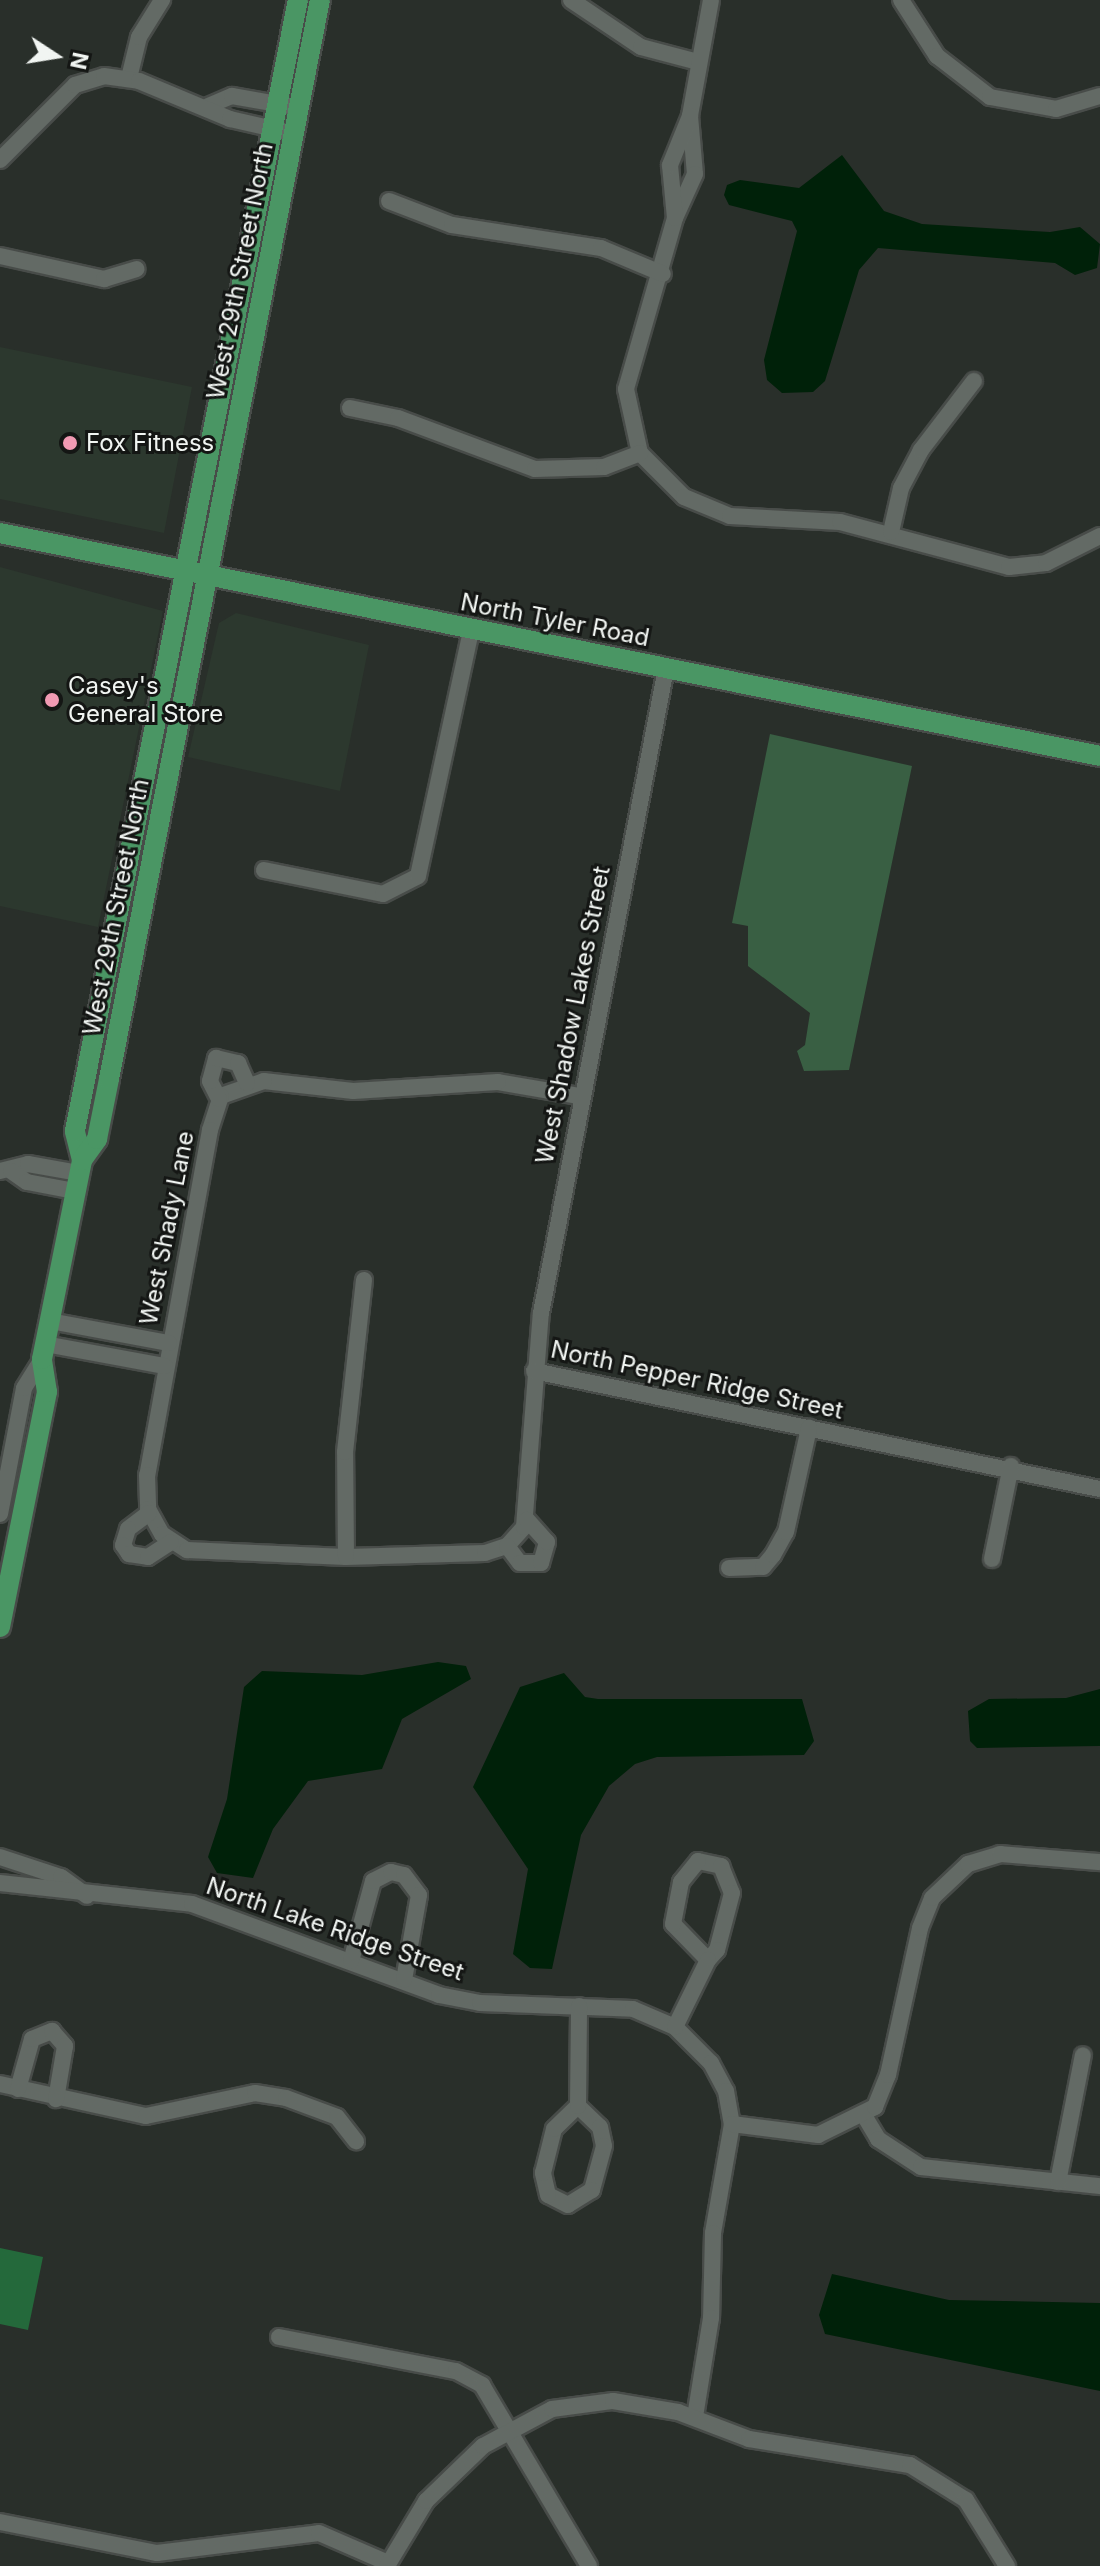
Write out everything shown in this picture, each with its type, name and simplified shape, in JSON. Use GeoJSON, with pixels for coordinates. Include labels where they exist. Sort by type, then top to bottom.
{"type":"FeatureCollection","features":[{"type":"Feature","properties":{"kind":"main road","name":"West 29th Street North"},"geometry":{"type":"LineString","coordinates":[[288,106],[298,0]]}},
{"type":"Feature","properties":{"kind":"main road","name":"West 29th Street North"},"geometry":{"type":"LineString","coordinates":[[2,1604],[47,1392],[43,1351],[79,1175],[97,1139],[186,570],[288,106],[320,0]]}},
{"type":"Feature","properties":{"kind":"main road","name":"West 29th Street North"},"geometry":{"type":"LineString","coordinates":[[144,846],[209,575],[283,131]]}},
{"type":"Feature","properties":{"kind":"main road","name":"North Tyler Road"},"geometry":{"type":"LineString","coordinates":[[0,533],[1100,756]]}},
{"type":"Feature","properties":{"kind":"street"},"geometry":{"type":"LineString","coordinates":[[129,78],[139,37],[162,0]]}},
{"type":"Feature","properties":{"kind":"street"},"geometry":{"type":"LineString","coordinates":[[571,0],[641,47],[698,62]]}},
{"type":"Feature","properties":{"kind":"street"},"geometry":{"type":"LineString","coordinates":[[711,0],[690,116],[695,174],[675,218],[663,274],[626,389],[640,453],[684,497],[709,510],[891,532],[1009,567],[1046,563],[1100,536]]}},
{"type":"Feature","properties":{"kind":"street"},"geometry":{"type":"LineString","coordinates":[[901,0],[937,56],[990,97],[1020,107],[1056,109],[1100,96]]}},
{"type":"Feature","properties":{"kind":"street"},"geometry":{"type":"LineString","coordinates":[[0,160],[75,85],[129,78],[208,106],[230,119],[283,131]]}},
{"type":"Feature","properties":{"kind":"street"},"geometry":{"type":"LineString","coordinates":[[208,106],[232,96],[288,106]]}},
{"type":"Feature","properties":{"kind":"street"},"geometry":{"type":"LineString","coordinates":[[675,218],[670,165],[690,116]]}},
{"type":"Feature","properties":{"kind":"street"},"geometry":{"type":"LineString","coordinates":[[389,201],[452,225],[601,248],[663,274]]}},
{"type":"Feature","properties":{"kind":"street"},"geometry":{"type":"LineString","coordinates":[[0,256],[104,279],[137,269]]}},
{"type":"Feature","properties":{"kind":"street"},"geometry":{"type":"LineString","coordinates":[[891,532],[901,488],[921,450],[974,381]]}},
{"type":"Feature","properties":{"kind":"street"},"geometry":{"type":"LineString","coordinates":[[350,408],[398,418],[535,469],[604,467],[640,453]]}},
{"type":"Feature","properties":{"kind":"street"},"geometry":{"type":"LineString","coordinates":[[264,870],[383,894],[418,876],[471,630]]}},
{"type":"Feature","properties":{"kind":"street","name":"West Shadow Lakes Street"},"geometry":{"type":"LineString","coordinates":[[534,1371],[579,1096],[666,669]]}},
{"type":"Feature","properties":{"kind":"street","name":"West Shady Lane"},"geometry":{"type":"LineString","coordinates":[[165,1366],[219,1099],[210,1081],[216,1058],[238,1063],[247,1083]]}},
{"type":"Feature","properties":{"kind":"street"},"geometry":{"type":"LineString","coordinates":[[219,1099],[247,1083],[353,1091],[498,1082],[579,1096]]}},
{"type":"Feature","properties":{"kind":"street"},"geometry":{"type":"LineString","coordinates":[[6,1171],[28,1164],[79,1175]]}},
{"type":"Feature","properties":{"kind":"street"},"geometry":{"type":"LineString","coordinates":[[346,1557],[345,1452],[364,1280]]}},
{"type":"Feature","properties":{"kind":"street"},"geometry":{"type":"LineString","coordinates":[[50,1321],[169,1343]]}},
{"type":"Feature","properties":{"kind":"street"},"geometry":{"type":"LineString","coordinates":[[43,1351],[165,1366],[147,1475],[149,1513],[171,1542],[187,1550],[346,1557],[485,1553],[507,1546],[527,1520],[547,1542],[541,1563],[520,1563],[507,1546]]}},
{"type":"Feature","properties":{"kind":"street","name":"West 29th Street North"},"geometry":{"type":"LineString","coordinates":[[0,1514],[24,1388],[43,1351]]}},
{"type":"Feature","properties":{"kind":"street","name":"North Pepper Ridge Street"},"geometry":{"type":"LineString","coordinates":[[527,1520],[534,1371],[1011,1466],[1100,1489]]}},
{"type":"Feature","properties":{"kind":"street"},"geometry":{"type":"LineString","coordinates":[[729,1568],[763,1567],[773,1555],[786,1532],[809,1428]]}},
{"type":"Feature","properties":{"kind":"street"},"geometry":{"type":"LineString","coordinates":[[992,1559],[1011,1466]]}},
{"type":"Feature","properties":{"kind":"street"},"geometry":{"type":"LineString","coordinates":[[149,1513],[128,1529],[123,1545],[129,1554],[148,1557],[171,1542]]}},
{"type":"Feature","properties":{"kind":"street"},"geometry":{"type":"LineString","coordinates":[[695,2417],[711,2318],[713,2233],[732,2124],[818,2135],[865,2117],[888,2075],[920,1928],[947,1880],[968,1864],[1000,1854],[1100,1862]]}},
{"type":"Feature","properties":{"kind":"street","name":"North Lake Ridge Street"},"geometry":{"type":"LineString","coordinates":[[0,1857],[61,1877],[88,1897]]}},
{"type":"Feature","properties":{"kind":"street"},"geometry":{"type":"LineString","coordinates":[[675,2027],[708,1960],[717,1950],[732,1893],[721,1866],[698,1861],[681,1882],[673,1924],[708,1960]]}},
{"type":"Feature","properties":{"kind":"street"},"geometry":{"type":"LineString","coordinates":[[351,1961],[373,1881],[391,1872],[404,1875],[419,1895],[404,1980]]}},
{"type":"Feature","properties":{"kind":"street","name":"North Lake Ridge Street"},"geometry":{"type":"LineString","coordinates":[[0,1883],[88,1897],[192,1904],[404,1980],[480,2003],[633,2009],[675,2027],[711,2063],[732,2124]]}},
{"type":"Feature","properties":{"kind":"street"},"geometry":{"type":"LineString","coordinates":[[578,2106],[600,2127],[604,2146],[592,2190],[568,2205],[548,2195],[543,2173],[554,2129],[578,2106],[579,2006]]}},
{"type":"Feature","properties":{"kind":"street"},"geometry":{"type":"LineString","coordinates":[[18,2089],[32,2039],[52,2031],[65,2046],[56,2099]]}},
{"type":"Feature","properties":{"kind":"street"},"geometry":{"type":"LineString","coordinates":[[1058,2182],[1083,2055]]}},
{"type":"Feature","properties":{"kind":"street"},"geometry":{"type":"LineString","coordinates":[[0,2084],[56,2099],[146,2116],[255,2093],[337,2117],[356,2141]]}},
{"type":"Feature","properties":{"kind":"street"},"geometry":{"type":"LineString","coordinates":[[865,2117],[878,2139],[921,2167],[1100,2186]]}},
{"type":"Feature","properties":{"kind":"street"},"geometry":{"type":"LineString","coordinates":[[279,2337],[456,2371],[482,2385],[589,2566]]}},
{"type":"Feature","properties":{"kind":"street"},"geometry":{"type":"LineString","coordinates":[[0,2522],[157,2553],[319,2533],[387,2564],[449,2476],[509,2430],[577,2404],[637,2403],[695,2417],[749,2439],[910,2465],[966,2500],[1007,2566]]}},
{"type":"Feature","properties":{"kind":"shaded area"},"geometry":{"type":"Polygon","coordinates":[[[842,155],[884,211],[922,224],[1050,232],[1080,227],[1100,244],[1097,268],[1075,275],[1055,263],[878,248],[859,270],[825,381],[813,392],[782,393],[767,380],[764,360],[797,231],[792,221],[729,205],[724,195],[727,185],[740,180],[799,188],[842,155]]]}},
{"type":"Feature","properties":{"kind":"shaded area"},"geometry":{"type":"Polygon","coordinates":[[[0,347],[192,387],[164,533],[0,499],[0,347]]]}},
{"type":"Feature","properties":{"kind":"shaded area"},"geometry":{"type":"Polygon","coordinates":[[[0,567],[163,611],[98,927],[0,906],[0,567]]]}},
{"type":"Feature","properties":{"kind":"shaded area"},"geometry":{"type":"Polygon","coordinates":[[[236,613],[369,645],[340,791],[188,757],[219,623],[236,613]]]}},
{"type":"Feature","properties":{"kind":"shaded area"},"geometry":{"type":"Polygon","coordinates":[[[770,734],[912,766],[849,1070],[804,1071],[797,1051],[805,1045],[810,1013],[748,966],[748,926],[732,923],[770,734]]]}},
{"type":"Feature","properties":{"kind":"shaded area"},"geometry":{"type":"Polygon","coordinates":[[[438,1662],[466,1666],[471,1679],[402,1719],[382,1769],[308,1781],[273,1829],[253,1878],[217,1873],[208,1857],[227,1799],[244,1687],[262,1671],[362,1675],[438,1662]]]}},
{"type":"Feature","properties":{"kind":"shaded area"},"geometry":{"type":"Polygon","coordinates":[[[564,1673],[585,1697],[598,1699],[802,1699],[814,1741],[804,1755],[657,1757],[635,1764],[609,1786],[581,1835],[552,1969],[530,1968],[513,1954],[528,1869],[473,1787],[520,1687],[564,1673]]]}},
{"type":"Feature","properties":{"kind":"shaded area"},"geometry":{"type":"Polygon","coordinates":[[[1100,1689],[1100,1746],[977,1748],[970,1741],[968,1711],[989,1699],[1066,1698],[1100,1689]]]}},
{"type":"Feature","properties":{"kind":"shaded area"},"geometry":{"type":"Polygon","coordinates":[[[832,2274],[949,2300],[1100,2303],[1100,2391],[825,2334],[819,2315],[832,2274]]]}},
{"type":"Feature","properties":{"kind":"building"},"geometry":{"type":"Polygon","coordinates":[[[0,2248],[43,2257],[28,2330],[0,2324],[0,2248]]]}},
{"type":"Feature","properties":{"kind":"place","name":"Fox Fitness"},"geometry":{"type":"Point","coordinates":[70,443]}},
{"type":"Feature","properties":{"kind":"place","name":"Casey's General Store"},"geometry":{"type":"Point","coordinates":[52,700]}}]}
